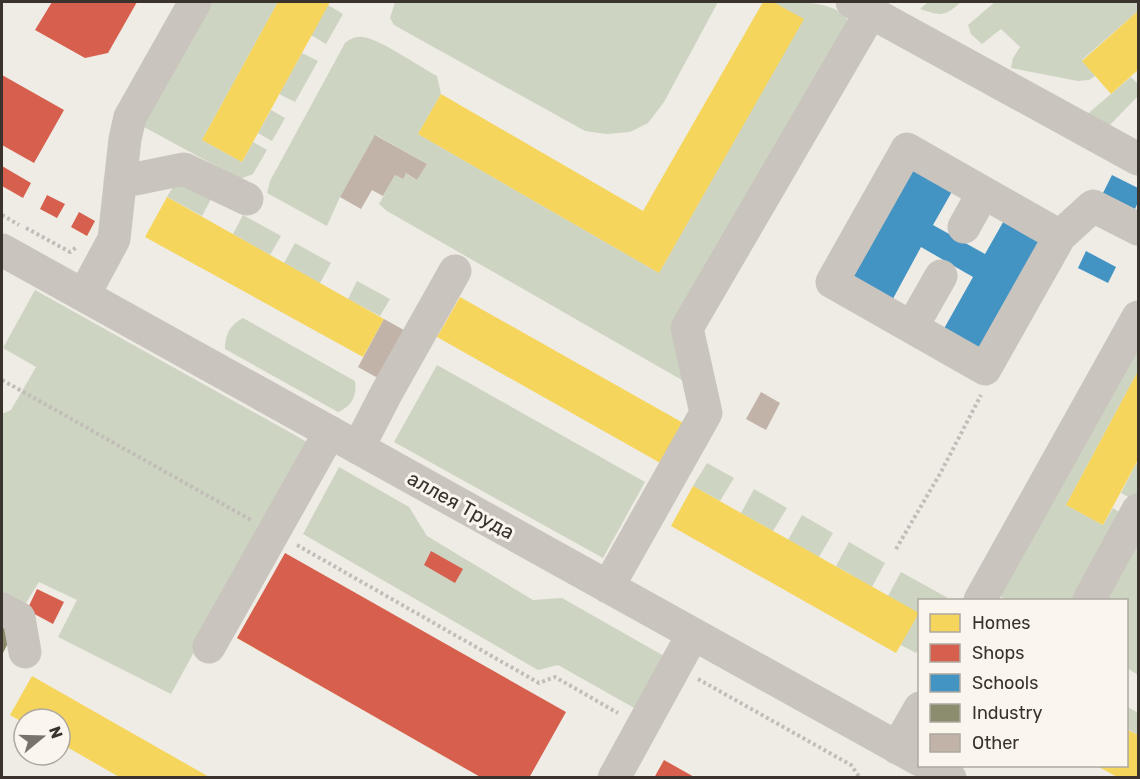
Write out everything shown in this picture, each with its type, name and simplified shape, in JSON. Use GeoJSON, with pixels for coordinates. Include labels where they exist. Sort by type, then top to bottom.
{"type":"FeatureCollection","features":[{"type":"Feature","properties":{"kind":"street"},"geometry":{"type":"LineString","coordinates":[[84,295],[114,239],[124,139],[135,107],[195,2]]}},
{"type":"Feature","properties":{"kind":"street"},"geometry":{"type":"LineString","coordinates":[[608,587],[706,413],[687,328],[862,7],[1138,159]]}},
{"type":"Feature","properties":{"kind":"street"},"geometry":{"type":"LineString","coordinates":[[1060,236],[907,149],[832,282],[985,369],[1060,236],[1093,206],[1138,229]]}},
{"type":"Feature","properties":{"kind":"street"},"geometry":{"type":"LineString","coordinates":[[120,183],[184,169],[247,199]]}},
{"type":"Feature","properties":{"kind":"street"},"geometry":{"type":"LineString","coordinates":[[963,227],[983,193]]}},
{"type":"Feature","properties":{"kind":"street","name":"аллея Труда"},"geometry":{"type":"LineString","coordinates":[[2,250],[908,754]]}},
{"type":"Feature","properties":{"kind":"street"},"geometry":{"type":"LineString","coordinates":[[208,647],[273,532],[344,440],[387,392],[455,271]]}},
{"type":"Feature","properties":{"kind":"street"},"geometry":{"type":"LineString","coordinates":[[912,327],[941,276]]}},
{"type":"Feature","properties":{"kind":"street"},"geometry":{"type":"LineString","coordinates":[[981,599],[1138,317]]}},
{"type":"Feature","properties":{"kind":"street"},"geometry":{"type":"LineString","coordinates":[[1090,599],[1138,510]]}},
{"type":"Feature","properties":{"kind":"street"},"geometry":{"type":"LineString","coordinates":[[2,609],[20,618],[25,652]]}},
{"type":"Feature","properties":{"kind":"street"},"geometry":{"type":"LineString","coordinates":[[614,777],[650,731],[693,634]]}},
{"type":"Feature","properties":{"kind":"street"},"geometry":{"type":"LineString","coordinates":[[908,754],[918,716]]}},
{"type":"Feature","properties":{"kind":"street"},"geometry":{"type":"LineString","coordinates":[[932,767],[950,777]]}},
{"type":"Feature","properties":{"kind":"path"},"geometry":{"type":"LineString","coordinates":[[2,215],[70,252],[99,231],[114,239]]}},
{"type":"Feature","properties":{"kind":"path"},"geometry":{"type":"LineString","coordinates":[[896,549],[941,472],[987,384],[985,369]]}},
{"type":"Feature","properties":{"kind":"path"},"geometry":{"type":"LineString","coordinates":[[2,380],[539,683],[555,678],[650,731]]}},
{"type":"Feature","properties":{"kind":"path"},"geometry":{"type":"LineString","coordinates":[[692,675],[851,765],[860,777]]}},
{"type":"Feature","properties":{"kind":"green space"},"geometry":{"type":"Polygon","coordinates":[[[208,2],[278,2],[202,140],[242,162],[253,142],[267,150],[253,174],[240,179],[144,127],[143,115],[208,2]]]}},
{"type":"Feature","properties":{"kind":"green space"},"geometry":{"type":"Polygon","coordinates":[[[395,2],[718,2],[664,102],[648,123],[630,132],[607,134],[585,131],[394,25],[390,18],[395,2]]]}},
{"type":"Feature","properties":{"kind":"green space"},"geometry":{"type":"Polygon","coordinates":[[[773,2],[828,6],[845,16],[850,24],[688,311],[687,383],[387,211],[379,204],[395,175],[402,179],[406,173],[417,180],[427,164],[376,135],[340,197],[327,226],[267,193],[270,181],[345,43],[353,38],[363,37],[390,48],[437,76],[441,94],[418,134],[659,273],[803,19],[773,2]]]}},
{"type":"Feature","properties":{"kind":"green space"},"geometry":{"type":"Polygon","coordinates":[[[928,2],[961,2],[946,13],[938,14],[920,9],[928,2]]]}},
{"type":"Feature","properties":{"kind":"green space"},"geometry":{"type":"Polygon","coordinates":[[[995,2],[1138,2],[1138,11],[1082,60],[1095,76],[1089,80],[1078,81],[1011,68],[1013,58],[1020,47],[1001,29],[982,44],[971,34],[968,25],[995,2]]]}},
{"type":"Feature","properties":{"kind":"green space"},"geometry":{"type":"Polygon","coordinates":[[[328,5],[343,14],[326,44],[311,35],[328,5]]]}},
{"type":"Feature","properties":{"kind":"green space"},"geometry":{"type":"Polygon","coordinates":[[[302,53],[318,61],[295,102],[279,94],[302,53]]]}},
{"type":"Feature","properties":{"kind":"green space"},"geometry":{"type":"Polygon","coordinates":[[[1131,77],[1138,84],[1138,96],[1108,127],[1085,116],[1131,77]]]}},
{"type":"Feature","properties":{"kind":"green space"},"geometry":{"type":"Polygon","coordinates":[[[271,110],[285,118],[272,141],[258,133],[271,110]]]}},
{"type":"Feature","properties":{"kind":"green space"},"geometry":{"type":"Polygon","coordinates":[[[177,180],[211,199],[202,216],[167,197],[177,180]]]}},
{"type":"Feature","properties":{"kind":"green space"},"geometry":{"type":"Polygon","coordinates":[[[243,215],[281,236],[270,255],[233,234],[243,215]]]}},
{"type":"Feature","properties":{"kind":"green space"},"geometry":{"type":"Polygon","coordinates":[[[295,243],[331,263],[320,283],[284,263],[295,243]]]}},
{"type":"Feature","properties":{"kind":"green space"},"geometry":{"type":"Polygon","coordinates":[[[357,281],[390,299],[380,316],[348,299],[357,281]]]}},
{"type":"Feature","properties":{"kind":"green space"},"geometry":{"type":"Polygon","coordinates":[[[35,290],[309,443],[171,694],[58,637],[77,600],[39,582],[26,603],[2,592],[2,414],[11,410],[36,367],[3,348],[35,290]]]}},
{"type":"Feature","properties":{"kind":"green space"},"geometry":{"type":"Polygon","coordinates":[[[243,318],[355,381],[354,396],[350,404],[338,412],[225,349],[229,330],[243,318]]]}},
{"type":"Feature","properties":{"kind":"green space"},"geometry":{"type":"Polygon","coordinates":[[[1138,331],[1138,371],[1066,505],[1103,525],[1113,508],[1125,516],[1081,599],[1005,599],[1001,597],[1000,592],[1138,331]]]}},
{"type":"Feature","properties":{"kind":"green space"},"geometry":{"type":"Polygon","coordinates":[[[437,365],[645,482],[603,558],[394,442],[437,365]]]}},
{"type":"Feature","properties":{"kind":"green space"},"geometry":{"type":"Polygon","coordinates":[[[707,463],[734,478],[720,501],[693,486],[707,463]]]}},
{"type":"Feature","properties":{"kind":"green space"},"geometry":{"type":"Polygon","coordinates":[[[1136,464],[1138,466],[1138,492],[1134,500],[1121,493],[1136,464]]]}},
{"type":"Feature","properties":{"kind":"green space"},"geometry":{"type":"Polygon","coordinates":[[[339,467],[409,507],[427,536],[533,600],[562,598],[664,656],[636,709],[558,665],[538,670],[303,534],[339,467]]]}},
{"type":"Feature","properties":{"kind":"green space"},"geometry":{"type":"Polygon","coordinates":[[[754,489],[787,508],[773,531],[741,513],[754,489]]]}},
{"type":"Feature","properties":{"kind":"green space"},"geometry":{"type":"Polygon","coordinates":[[[802,515],[833,533],[819,557],[788,540],[802,515]]]}},
{"type":"Feature","properties":{"kind":"green space"},"geometry":{"type":"Polygon","coordinates":[[[1138,531],[1138,675],[1128,669],[1128,599],[1103,599],[1138,531]]]}},
{"type":"Feature","properties":{"kind":"green space"},"geometry":{"type":"Polygon","coordinates":[[[849,542],[885,563],[872,587],[836,566],[849,542]]]}},
{"type":"Feature","properties":{"kind":"green space"},"geometry":{"type":"Polygon","coordinates":[[[901,572],[948,598],[918,599],[918,650],[916,653],[901,645],[888,596],[901,572]]]}},
{"type":"Feature","properties":{"kind":"green space"},"geometry":{"type":"Polygon","coordinates":[[[1128,707],[1138,713],[1138,735],[1128,730],[1128,707]]]}},
{"type":"Feature","properties":{"kind":"building: Homes"},"geometry":{"type":"Polygon","coordinates":[[[278,2],[330,2],[242,162],[202,140],[278,2]]]}},
{"type":"Feature","properties":{"kind":"building: Homes"},"geometry":{"type":"Polygon","coordinates":[[[763,2],[773,2],[804,19],[659,273],[418,134],[441,94],[643,211],[763,2]]]}},
{"type":"Feature","properties":{"kind":"building: Homes"},"geometry":{"type":"Polygon","coordinates":[[[1138,11],[1138,70],[1111,94],[1082,61],[1138,11]]]}},
{"type":"Feature","properties":{"kind":"building: Homes"},"geometry":{"type":"Polygon","coordinates":[[[167,197],[384,319],[363,357],[145,237],[167,197]]]}},
{"type":"Feature","properties":{"kind":"building: Homes"},"geometry":{"type":"Polygon","coordinates":[[[460,297],[685,424],[662,464],[437,337],[460,297]]]}},
{"type":"Feature","properties":{"kind":"building: Homes"},"geometry":{"type":"Polygon","coordinates":[[[1138,371],[1138,460],[1103,525],[1066,505],[1138,371]]]}},
{"type":"Feature","properties":{"kind":"building: Homes"},"geometry":{"type":"Polygon","coordinates":[[[693,486],[918,612],[918,615],[896,653],[671,526],[693,486]]]}},
{"type":"Feature","properties":{"kind":"building: Homes"},"geometry":{"type":"Polygon","coordinates":[[[262,595],[500,731],[476,774],[237,638],[262,595]]]}},
{"type":"Feature","properties":{"kind":"building: Homes"},"geometry":{"type":"Polygon","coordinates":[[[32,676],[211,778],[121,778],[72,750],[72,707],[15,707],[32,676]]]}},
{"type":"Feature","properties":{"kind":"building: Homes"},"geometry":{"type":"Polygon","coordinates":[[[1128,730],[1138,735],[1138,778],[1119,778],[1099,767],[1128,767],[1128,730]]]}},
{"type":"Feature","properties":{"kind":"building: Shops"},"geometry":{"type":"Polygon","coordinates":[[[52,2],[137,2],[108,53],[85,58],[35,30],[52,2]]]}},
{"type":"Feature","properties":{"kind":"building: Shops"},"geometry":{"type":"Polygon","coordinates":[[[2,75],[64,110],[34,163],[2,145],[2,75]]]}},
{"type":"Feature","properties":{"kind":"building: Shops"},"geometry":{"type":"Polygon","coordinates":[[[2,166],[31,183],[23,198],[2,186],[2,166]]]}},
{"type":"Feature","properties":{"kind":"building: Shops"},"geometry":{"type":"Polygon","coordinates":[[[47,195],[65,204],[57,218],[40,209],[47,195]]]}},
{"type":"Feature","properties":{"kind":"building: Shops"},"geometry":{"type":"Polygon","coordinates":[[[79,212],[95,221],[87,236],[71,227],[79,212]]]}},
{"type":"Feature","properties":{"kind":"building: Shops"},"geometry":{"type":"Polygon","coordinates":[[[431,551],[463,569],[455,583],[424,565],[431,551]]]}},
{"type":"Feature","properties":{"kind":"building: Shops"},"geometry":{"type":"Polygon","coordinates":[[[285,553],[566,712],[529,778],[482,778],[237,638],[285,553]]]}},
{"type":"Feature","properties":{"kind":"building: Shops"},"geometry":{"type":"Polygon","coordinates":[[[37,589],[64,602],[53,624],[27,610],[37,589]]]}},
{"type":"Feature","properties":{"kind":"building: Shops"},"geometry":{"type":"Polygon","coordinates":[[[664,760],[696,778],[654,778],[664,760]]]}},
{"type":"Feature","properties":{"kind":"building: Schools"},"geometry":{"type":"Polygon","coordinates":[[[912,164],[954,188],[933,225],[985,254],[1006,217],[1047,240],[982,357],[941,334],[973,277],[921,247],[889,306],[846,282],[912,164]]]}},
{"type":"Feature","properties":{"kind":"building: Schools"},"geometry":{"type":"Polygon","coordinates":[[[1112,175],[1138,188],[1138,202],[1135,209],[1103,193],[1112,175]]]}},
{"type":"Feature","properties":{"kind":"building: Schools"},"geometry":{"type":"Polygon","coordinates":[[[1086,251],[1116,267],[1108,283],[1078,268],[1086,251]]]}},
{"type":"Feature","properties":{"kind":"building: Industry"},"geometry":{"type":"Polygon","coordinates":[[[2,622],[15,629],[2,655],[2,622]]]}},
{"type":"Feature","properties":{"kind":"building: Other"},"geometry":{"type":"Polygon","coordinates":[[[375,135],[427,164],[417,180],[406,173],[403,179],[395,175],[383,196],[372,190],[361,209],[340,197],[375,135]]]}},
{"type":"Feature","properties":{"kind":"building: Other"},"geometry":{"type":"Polygon","coordinates":[[[384,319],[411,334],[385,382],[358,367],[384,319]]]}},
{"type":"Feature","properties":{"kind":"building: Other"},"geometry":{"type":"Polygon","coordinates":[[[761,392],[780,403],[766,430],[746,419],[761,392]]]}}]}
